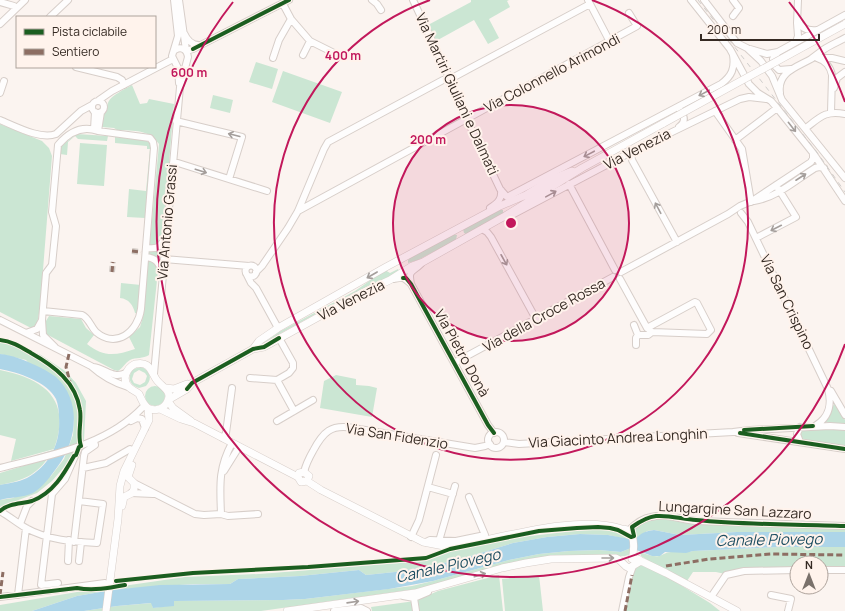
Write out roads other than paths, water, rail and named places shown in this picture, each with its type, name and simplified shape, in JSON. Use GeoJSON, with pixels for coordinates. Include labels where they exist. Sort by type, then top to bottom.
{"type":"FeatureCollection","features":[{"type":"Feature","properties":{"kind":"main road","name":"Via Venezia"},"geometry":{"type":"LineString","coordinates":[[133,482],[128,476],[129,470],[159,409],[165,405],[168,400],[192,383],[253,349],[264,347],[360,294],[390,280],[412,266],[423,262],[508,214],[582,168],[845,24]]}},
{"type":"Feature","properties":{"kind":"main road","name":"Via Venezia"},"geometry":{"type":"LineString","coordinates":[[253,349],[259,341],[278,328],[386,267],[502,205],[509,199],[526,195],[556,176],[582,168]]}},
{"type":"Feature","properties":{"kind":"main road"},"geometry":{"type":"LineString","coordinates":[[502,205],[508,208],[508,214]]}},
{"type":"Feature","properties":{"kind":"main road"},"geometry":{"type":"LineString","coordinates":[[406,257],[403,261],[404,265],[407,267],[412,266]]}},
{"type":"Feature","properties":{"kind":"main road"},"geometry":{"type":"LineString","coordinates":[[106,611],[107,583],[118,519],[124,471],[149,420],[147,408],[139,395],[128,387],[125,379],[126,373],[135,364],[145,364],[152,370],[158,381],[166,388],[168,400],[174,408],[194,423],[298,477],[301,482],[307,481],[321,490],[412,537],[444,546],[456,546],[546,528],[578,525],[607,525],[631,533],[633,539],[633,560]]}},
{"type":"Feature","properties":{"kind":"main road","name":"Via Venezia"},"geometry":{"type":"LineString","coordinates":[[166,388],[174,389],[185,384],[192,383]]}},
{"type":"Feature","properties":{"kind":"main road"},"geometry":{"type":"LineString","coordinates":[[147,408],[159,409],[194,423]]}},
{"type":"Feature","properties":{"kind":"main road"},"geometry":{"type":"LineString","coordinates":[[298,477],[299,473],[304,472],[309,476],[307,481]]}},
{"type":"Feature","properties":{"kind":"main road"},"geometry":{"type":"LineString","coordinates":[[118,519],[124,497],[130,494],[134,489],[133,482],[126,480],[121,486]]}},
{"type":"Feature","properties":{"kind":"main road"},"geometry":{"type":"LineString","coordinates":[[121,486],[123,493],[130,494]]}},
{"type":"Feature","properties":{"kind":"main road"},"geometry":{"type":"LineString","coordinates":[[287,611],[399,596],[439,587],[502,568],[551,559],[610,558],[633,560],[666,573],[737,611]]}},
{"type":"Feature","properties":{"kind":"street"},"geometry":{"type":"LineString","coordinates":[[0,24],[25,0]]}},
{"type":"Feature","properties":{"kind":"street"},"geometry":{"type":"LineString","coordinates":[[51,16],[68,0]]}},
{"type":"Feature","properties":{"kind":"street"},"geometry":{"type":"LineString","coordinates":[[174,0],[178,36],[175,50],[172,55],[174,60],[180,64],[186,55],[192,52],[193,49],[289,0]]}},
{"type":"Feature","properties":{"kind":"street","name":"Via Antonio Grassi"},"geometry":{"type":"LineString","coordinates":[[154,374],[176,121],[186,55],[179,0]]}},
{"type":"Feature","properties":{"kind":"street"},"geometry":{"type":"LineString","coordinates":[[372,0],[381,10]]}},
{"type":"Feature","properties":{"kind":"street","name":"Via Martiri Giuliani e Dalmati"},"geometry":{"type":"LineString","coordinates":[[413,0],[500,189]]}},
{"type":"Feature","properties":{"kind":"street"},"geometry":{"type":"LineString","coordinates":[[691,0],[724,40],[746,81],[754,90],[771,101],[777,108],[824,168],[845,201]]}},
{"type":"Feature","properties":{"kind":"street"},"geometry":{"type":"LineString","coordinates":[[704,0],[737,43],[747,48],[767,54],[778,52],[845,15]]}},
{"type":"Feature","properties":{"kind":"street"},"geometry":{"type":"LineString","coordinates":[[733,0],[739,8],[733,16]]}},
{"type":"Feature","properties":{"kind":"street"},"geometry":{"type":"LineString","coordinates":[[796,42],[798,36],[798,0]]}},
{"type":"Feature","properties":{"kind":"street"},"geometry":{"type":"LineString","coordinates":[[0,2],[14,6],[18,16]]}},
{"type":"Feature","properties":{"kind":"street"},"geometry":{"type":"LineString","coordinates":[[164,259],[229,266],[240,265],[248,270],[251,276],[262,266],[298,211],[328,142],[443,80],[452,78],[474,67],[589,2],[610,42]]}},
{"type":"Feature","properties":{"kind":"street"},"geometry":{"type":"LineString","coordinates":[[282,4],[291,19],[310,41],[336,54]]}},
{"type":"Feature","properties":{"kind":"street","name":"Via Colonnello Arimondi"},"geometry":{"type":"LineString","coordinates":[[413,149],[638,26],[629,13]]}},
{"type":"Feature","properties":{"kind":"street"},"geometry":{"type":"LineString","coordinates":[[273,58],[279,40],[291,19]]}},
{"type":"Feature","properties":{"kind":"street"},"geometry":{"type":"LineString","coordinates":[[798,20],[799,25],[805,29],[818,30]]}},
{"type":"Feature","properties":{"kind":"street"},"geometry":{"type":"LineString","coordinates":[[829,24],[836,24],[842,30],[842,35],[837,42]]}},
{"type":"Feature","properties":{"kind":"street"},"geometry":{"type":"LineString","coordinates":[[183,33],[192,43],[198,46],[201,45]]}},
{"type":"Feature","properties":{"kind":"street"},"geometry":{"type":"LineString","coordinates":[[814,59],[822,50],[845,38]]}},
{"type":"Feature","properties":{"kind":"street"},"geometry":{"type":"LineString","coordinates":[[303,55],[310,41]]}},
{"type":"Feature","properties":{"kind":"street"},"geometry":{"type":"LineString","coordinates":[[175,50],[180,48],[186,55]]}},
{"type":"Feature","properties":{"kind":"street"},"geometry":{"type":"LineString","coordinates":[[747,48],[761,61],[772,76],[780,96],[845,178]]}},
{"type":"Feature","properties":{"kind":"street"},"geometry":{"type":"LineString","coordinates":[[778,52],[773,58],[775,66],[779,70],[792,69]]}},
{"type":"Feature","properties":{"kind":"street","name":"Via Venezia"},"geometry":{"type":"LineString","coordinates":[[509,199],[727,80],[733,69],[733,55]]}},
{"type":"Feature","properties":{"kind":"street"},"geometry":{"type":"LineString","coordinates":[[780,96],[779,90],[781,81],[783,77],[792,69],[814,59],[832,58],[845,61]]}},
{"type":"Feature","properties":{"kind":"street"},"geometry":{"type":"LineString","coordinates":[[814,59],[826,62],[831,69],[831,112]]}},
{"type":"Feature","properties":{"kind":"street"},"geometry":{"type":"LineString","coordinates":[[96,130],[94,101],[99,100],[112,91],[174,60]]}},
{"type":"Feature","properties":{"kind":"street","name":"Via Antonio Grassi"},"geometry":{"type":"LineString","coordinates":[[174,60],[178,68],[180,87]]}},
{"type":"Feature","properties":{"kind":"street"},"geometry":{"type":"LineString","coordinates":[[80,68],[117,77],[122,80],[124,85]]}},
{"type":"Feature","properties":{"kind":"street"},"geometry":{"type":"LineString","coordinates":[[832,93],[837,78],[845,72]]}},
{"type":"Feature","properties":{"kind":"street"},"geometry":{"type":"LineString","coordinates":[[0,93],[4,81]]}},
{"type":"Feature","properties":{"kind":"street"},"geometry":{"type":"LineString","coordinates":[[0,120],[42,136],[50,136],[56,134],[81,110],[104,109],[104,105],[115,90]]}},
{"type":"Feature","properties":{"kind":"street","name":"Via Venezia"},"geometry":{"type":"LineString","coordinates":[[490,224],[505,219],[569,184],[714,111],[743,98],[755,97],[766,99]]}},
{"type":"Feature","properties":{"kind":"street"},"geometry":{"type":"LineString","coordinates":[[99,100],[104,105]]}},
{"type":"Feature","properties":{"kind":"street","name":"Via Venezia"},"geometry":{"type":"LineString","coordinates":[[677,107],[681,110],[684,116],[683,125],[678,128]]}},
{"type":"Feature","properties":{"kind":"street"},"geometry":{"type":"LineString","coordinates":[[735,140],[777,108]]}},
{"type":"Feature","properties":{"kind":"street"},"geometry":{"type":"LineString","coordinates":[[714,111],[742,149],[751,202]]}},
{"type":"Feature","properties":{"kind":"street"},"geometry":{"type":"LineString","coordinates":[[806,128],[824,115],[831,112],[845,114]]}},
{"type":"Feature","properties":{"kind":"street"},"geometry":{"type":"LineString","coordinates":[[176,121],[242,137],[229,179]]}},
{"type":"Feature","properties":{"kind":"street"},"geometry":{"type":"LineString","coordinates":[[298,211],[462,124],[471,126]]}},
{"type":"Feature","properties":{"kind":"street"},"geometry":{"type":"LineString","coordinates":[[43,311],[82,315],[86,317],[96,332],[104,336],[116,338],[125,335],[135,327],[140,316],[147,248],[154,148],[153,142],[150,138],[96,130],[93,133],[74,132],[60,142],[58,147],[52,212],[56,226],[52,265],[46,273],[42,320],[44,335],[55,347]]}},
{"type":"Feature","properties":{"kind":"street"},"geometry":{"type":"LineString","coordinates":[[631,152],[632,160],[677,242]]}},
{"type":"Feature","properties":{"kind":"street","name":"Via della Croce Rossa"},"geometry":{"type":"LineString","coordinates":[[454,363],[613,277],[612,273],[619,274],[728,214],[742,209],[811,162],[813,153]]}},
{"type":"Feature","properties":{"kind":"street"},"geometry":{"type":"LineString","coordinates":[[173,163],[178,163],[266,191]]}},
{"type":"Feature","properties":{"kind":"street","name":"Via Venezia"},"geometry":{"type":"LineString","coordinates":[[556,176],[573,163]]}},
{"type":"Feature","properties":{"kind":"street","name":"Via della Croce Rossa"},"geometry":{"type":"LineString","coordinates":[[751,202],[760,200],[780,191],[815,168],[824,168]]}},
{"type":"Feature","properties":{"kind":"street"},"geometry":{"type":"LineString","coordinates":[[569,184],[650,330]]}},
{"type":"Feature","properties":{"kind":"street"},"geometry":{"type":"LineString","coordinates":[[756,238],[796,217],[776,185]]}},
{"type":"Feature","properties":{"kind":"street"},"geometry":{"type":"LineString","coordinates":[[500,189],[509,199]]}},
{"type":"Feature","properties":{"kind":"street","name":"Via Venezia"},"geometry":{"type":"LineString","coordinates":[[470,222],[475,216],[496,204],[500,198],[500,189]]}},
{"type":"Feature","properties":{"kind":"street"},"geometry":{"type":"LineString","coordinates":[[306,194],[319,199]]}},
{"type":"Feature","properties":{"kind":"street","name":"Via San Crispino"},"geometry":{"type":"LineString","coordinates":[[742,209],[825,382],[845,415]]}},
{"type":"Feature","properties":{"kind":"street"},"geometry":{"type":"LineString","coordinates":[[482,229],[491,237],[536,319]]}},
{"type":"Feature","properties":{"kind":"street"},"geometry":{"type":"LineString","coordinates":[[147,248],[153,249],[159,247],[166,236]]}},
{"type":"Feature","properties":{"kind":"street"},"geometry":{"type":"LineString","coordinates":[[165,248],[169,258],[173,260]]}},
{"type":"Feature","properties":{"kind":"street"},"geometry":{"type":"LineString","coordinates":[[146,257],[154,258],[163,273]]}},
{"type":"Feature","properties":{"kind":"street"},"geometry":{"type":"LineString","coordinates":[[248,270],[267,257]]}},
{"type":"Feature","properties":{"kind":"street"},"geometry":{"type":"LineString","coordinates":[[411,284],[410,274],[423,262]]}},
{"type":"Feature","properties":{"kind":"street"},"geometry":{"type":"LineString","coordinates":[[248,270],[255,268],[256,288]]}},
{"type":"Feature","properties":{"kind":"street"},"geometry":{"type":"LineString","coordinates":[[248,270],[251,283],[256,288],[278,328]]}},
{"type":"Feature","properties":{"kind":"street"},"geometry":{"type":"LineString","coordinates":[[390,280],[406,278],[411,284]]}},
{"type":"Feature","properties":{"kind":"street","name":"Via Pietro Donà"},"geometry":{"type":"LineString","coordinates":[[411,284],[494,433]]}},
{"type":"Feature","properties":{"kind":"street"},"geometry":{"type":"LineString","coordinates":[[638,335],[648,335],[650,330],[695,302],[697,303],[711,330],[707,334],[650,330]]}},
{"type":"Feature","properties":{"kind":"street"},"geometry":{"type":"LineString","coordinates":[[0,320],[91,366],[100,368],[114,375],[119,376],[126,373]]}},
{"type":"Feature","properties":{"kind":"street"},"geometry":{"type":"LineString","coordinates":[[26,333],[37,329],[42,320]]}},
{"type":"Feature","properties":{"kind":"street"},"geometry":{"type":"LineString","coordinates":[[634,325],[638,335],[636,338],[636,345]]}},
{"type":"Feature","properties":{"kind":"street"},"geometry":{"type":"LineString","coordinates":[[250,378],[277,380],[289,373],[293,368],[293,363],[279,338]]}},
{"type":"Feature","properties":{"kind":"street"},"geometry":{"type":"LineString","coordinates":[[145,364],[155,357]]}},
{"type":"Feature","properties":{"kind":"street"},"geometry":{"type":"LineString","coordinates":[[91,366],[98,373],[128,387]]}},
{"type":"Feature","properties":{"kind":"street"},"geometry":{"type":"LineString","coordinates":[[277,380],[294,411]]}},
{"type":"Feature","properties":{"kind":"street","name":"Via San Crispino"},"geometry":{"type":"LineString","coordinates":[[814,426],[824,419],[830,407],[830,396],[825,382]]}},
{"type":"Feature","properties":{"kind":"street"},"geometry":{"type":"LineString","coordinates":[[223,438],[226,433],[232,388]]}},
{"type":"Feature","properties":{"kind":"street"},"geometry":{"type":"LineString","coordinates":[[115,429],[118,424],[135,412],[141,399]]}},
{"type":"Feature","properties":{"kind":"street"},"geometry":{"type":"LineString","coordinates":[[277,421],[313,400]]}},
{"type":"Feature","properties":{"kind":"street"},"geometry":{"type":"LineString","coordinates":[[0,468],[94,441],[137,414],[142,407],[147,408]]}},
{"type":"Feature","properties":{"kind":"street"},"geometry":{"type":"LineString","coordinates":[[115,429],[140,418],[143,421],[145,428]]}},
{"type":"Feature","properties":{"kind":"street","name":"Via San Fidenzio"},"geometry":{"type":"LineString","coordinates":[[304,472],[307,461],[320,438],[331,429],[344,426],[475,448],[490,444],[496,448],[501,446],[504,442]]}},
{"type":"Feature","properties":{"kind":"street","name":"Via Giacinto Andrea Longhin"},"geometry":{"type":"LineString","coordinates":[[504,442],[519,444],[814,426],[845,427]]}},
{"type":"Feature","properties":{"kind":"street"},"geometry":{"type":"LineString","coordinates":[[800,427],[797,434],[800,442]]}},
{"type":"Feature","properties":{"kind":"street","name":"Via Giacinto Andrea Longhin"},"geometry":{"type":"LineString","coordinates":[[733,432],[845,449]]}},
{"type":"Feature","properties":{"kind":"street"},"geometry":{"type":"LineString","coordinates":[[490,444],[489,438],[494,433],[501,434],[504,442]]}},
{"type":"Feature","properties":{"kind":"street"},"geometry":{"type":"LineString","coordinates":[[68,560],[75,541],[86,452],[94,445],[94,441]]}},
{"type":"Feature","properties":{"kind":"street"},"geometry":{"type":"LineString","coordinates":[[221,514],[220,475],[224,463],[235,445]]}},
{"type":"Feature","properties":{"kind":"street"},"geometry":{"type":"LineString","coordinates":[[58,583],[41,585],[52,494],[65,479],[77,447]]}},
{"type":"Feature","properties":{"kind":"street"},"geometry":{"type":"LineString","coordinates":[[83,468],[106,463],[130,449],[133,450]]}},
{"type":"Feature","properties":{"kind":"street"},"geometry":{"type":"LineString","coordinates":[[412,537],[419,520],[436,455]]}},
{"type":"Feature","properties":{"kind":"street"},"geometry":{"type":"LineString","coordinates":[[133,482],[195,514],[221,514],[228,516],[258,514]]}},
{"type":"Feature","properties":{"kind":"street"},"geometry":{"type":"LineString","coordinates":[[439,541],[455,486]]}},
{"type":"Feature","properties":{"kind":"street"},"geometry":{"type":"LineString","coordinates":[[428,487],[453,494]]}},
{"type":"Feature","properties":{"kind":"street"},"geometry":{"type":"LineString","coordinates":[[130,494],[155,494]]}},
{"type":"Feature","properties":{"kind":"street"},"geometry":{"type":"LineString","coordinates":[[426,542],[430,540],[456,541],[485,535],[469,497]]}},
{"type":"Feature","properties":{"kind":"street"},"geometry":{"type":"LineString","coordinates":[[20,524],[27,506],[32,500]]}},
{"type":"Feature","properties":{"kind":"street"},"geometry":{"type":"LineString","coordinates":[[0,511],[26,528],[48,536],[75,541],[98,543],[104,500],[79,501]]}},
{"type":"Feature","properties":{"kind":"street","name":"Lungargine San Lazzaro"},"geometry":{"type":"LineString","coordinates":[[628,531],[643,520],[658,516],[695,520],[845,526]]}},
{"type":"Feature","properties":{"kind":"street"},"geometry":{"type":"LineString","coordinates":[[18,595],[26,528]]}},
{"type":"Feature","properties":{"kind":"street"},"geometry":{"type":"LineString","coordinates":[[75,541],[79,561]]}},
{"type":"Feature","properties":{"kind":"street"},"geometry":{"type":"LineString","coordinates":[[622,611],[629,572],[633,560]]}},
{"type":"Feature","properties":{"kind":"street"},"geometry":{"type":"LineString","coordinates":[[711,597],[726,575],[744,571],[789,570]]}},
{"type":"Feature","properties":{"kind":"street"},"geometry":{"type":"LineString","coordinates":[[829,570],[845,570]]}},
{"type":"Feature","properties":{"kind":"street"},"geometry":{"type":"LineString","coordinates":[[0,597],[107,583]]}},
{"type":"Feature","properties":{"kind":"street"},"geometry":{"type":"LineString","coordinates":[[399,596],[414,598],[439,587]]}},
{"type":"Feature","properties":{"kind":"street"},"geometry":{"type":"LineString","coordinates":[[770,595],[791,599],[788,611]]}},
{"type":"Feature","properties":{"kind":"street"},"geometry":{"type":"LineString","coordinates":[[414,598],[416,611]]}},
{"type":"Feature","properties":{"kind":"street"},"geometry":{"type":"LineString","coordinates":[[334,611],[361,608],[367,611]]}},
{"type":"Feature","properties":{"kind":"water"},"geometry":{"type":"Polygon","coordinates":[[[0,354],[27,361],[56,377],[70,397],[74,421],[73,433],[64,456],[50,477],[37,491],[21,497],[0,500],[0,485],[27,478],[42,467],[48,460],[56,444],[58,436],[59,412],[56,399],[46,388],[23,375],[0,369],[0,354]]]}},
{"type":"Feature","properties":{"kind":"water","name":"Canale Piovego"},"geometry":{"type":"Polygon","coordinates":[[[654,530],[680,535],[737,532],[845,532],[845,547],[779,547],[693,551],[686,553],[665,552],[660,556],[652,556],[631,548],[621,552],[599,550],[569,551],[539,554],[509,560],[433,581],[389,589],[305,599],[174,601],[174,606],[153,608],[151,603],[84,611],[32,611],[77,596],[112,590],[160,585],[230,584],[238,579],[300,576],[359,570],[366,575],[395,572],[458,560],[513,543],[547,537],[580,534],[608,535],[635,540],[643,533],[654,530]]]}},
{"type":"Feature","properties":{"kind":"tunnel"},"geometry":{"type":"LineString","coordinates":[[132,251],[141,252]]}},
{"type":"Feature","properties":{"kind":"tunnel"},"geometry":{"type":"LineString","coordinates":[[112,272],[113,262]]}},
{"type":"Feature","properties":{"kind":"railway"},"geometry":{"type":"LineString","coordinates":[[698,0],[819,155],[845,192]]}}]}
